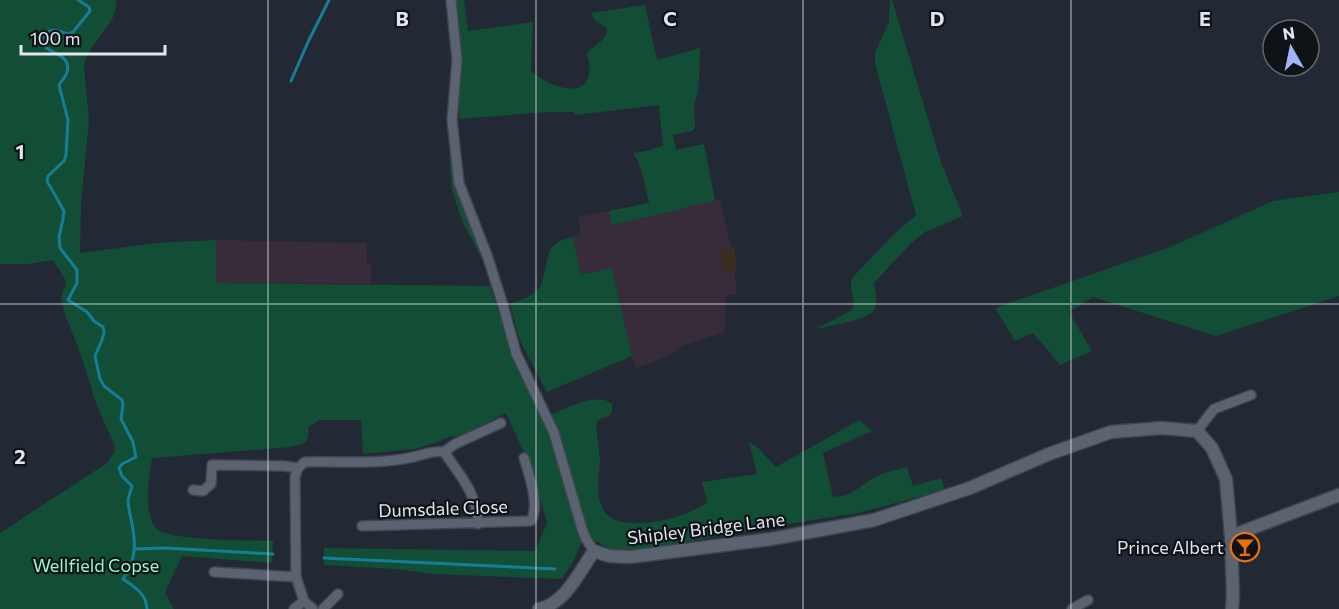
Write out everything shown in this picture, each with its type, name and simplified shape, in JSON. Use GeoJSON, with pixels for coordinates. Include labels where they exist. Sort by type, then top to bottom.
{"type":"FeatureCollection","features":[{"type":"Feature","properties":{"kind":"street"},"geometry":{"type":"LineString","coordinates":[[451,0],[457,60],[452,120],[460,188],[488,258],[516,353],[550,425],[584,534],[594,551],[558,601],[539,609]]}},
{"type":"Feature","properties":{"kind":"street"},"geometry":{"type":"LineString","coordinates":[[1232,609],[1231,536],[1226,479],[1212,448],[1197,431],[1214,409],[1251,395]]}},
{"type":"Feature","properties":{"kind":"street"},"geometry":{"type":"LineString","coordinates":[[444,452],[454,444],[501,423]]}},
{"type":"Feature","properties":{"kind":"street","name":"Shipley Bridge Lane"},"geometry":{"type":"LineString","coordinates":[[594,551],[609,556],[630,556],[771,539],[874,520],[970,488],[1049,454],[1111,432],[1161,428],[1197,431]]}},
{"type":"Feature","properties":{"kind":"street"},"geometry":{"type":"LineString","coordinates":[[313,609],[304,601],[296,577],[295,477],[298,468],[305,462],[368,463],[438,451],[444,452],[469,488],[478,513],[478,524]]}},
{"type":"Feature","properties":{"kind":"street","name":"Dumsdale Close"},"geometry":{"type":"LineString","coordinates":[[362,526],[531,521],[535,507],[530,476],[524,458]]}},
{"type":"Feature","properties":{"kind":"street"},"geometry":{"type":"LineString","coordinates":[[201,464],[298,468]]}},
{"type":"Feature","properties":{"kind":"street"},"geometry":{"type":"LineString","coordinates":[[193,490],[203,491],[211,484],[212,465]]}},
{"type":"Feature","properties":{"kind":"street"},"geometry":{"type":"LineString","coordinates":[[1231,536],[1338,498]]}},
{"type":"Feature","properties":{"kind":"street"},"geometry":{"type":"LineString","coordinates":[[214,572],[296,577]]}},
{"type":"Feature","properties":{"kind":"street"},"geometry":{"type":"LineString","coordinates":[[323,609],[338,594]]}},
{"type":"Feature","properties":{"kind":"street"},"geometry":{"type":"LineString","coordinates":[[1072,609],[1091,598]]}},
{"type":"Feature","properties":{"kind":"street"},"geometry":{"type":"LineString","coordinates":[[294,609],[304,601]]}},
{"type":"Feature","properties":{"kind":"shaded area"},"geometry":{"type":"Polygon","coordinates":[[[704,144],[715,200],[720,200],[731,247],[734,247],[737,294],[726,295],[725,332],[680,347],[671,354],[636,369],[612,268],[581,274],[573,237],[581,235],[578,217],[685,196],[704,144]]]}},
{"type":"Feature","properties":{"kind":"shaded area"},"geometry":{"type":"Polygon","coordinates":[[[216,240],[366,243],[367,263],[371,264],[371,284],[215,283],[216,240]]]}},
{"type":"Feature","properties":{"kind":"shaded area"},"geometry":{"type":"Polygon","coordinates":[[[734,247],[737,270],[723,272],[720,249],[734,247]]]}},
{"type":"Feature","properties":{"kind":"green space","name":"Wellfield Copse"},"geometry":{"type":"Polygon","coordinates":[[[0,0],[116,0],[114,15],[93,45],[84,66],[89,121],[81,203],[80,253],[157,243],[216,240],[216,283],[490,286],[510,347],[542,419],[567,407],[597,399],[606,400],[612,404],[610,415],[597,423],[600,460],[598,479],[601,505],[604,511],[619,521],[652,522],[682,515],[707,503],[702,482],[757,474],[749,442],[776,467],[859,420],[872,431],[823,453],[833,497],[852,492],[879,475],[907,467],[913,486],[941,478],[945,490],[858,513],[627,553],[615,551],[590,540],[581,543],[562,579],[432,574],[397,569],[324,565],[324,548],[535,551],[547,523],[533,472],[506,413],[457,437],[451,436],[414,449],[363,454],[361,420],[320,420],[308,427],[307,440],[300,445],[152,458],[148,503],[151,520],[155,527],[162,532],[191,538],[273,541],[272,563],[182,556],[165,592],[174,609],[0,609],[0,533],[107,463],[115,451],[115,446],[97,406],[80,352],[64,312],[61,297],[66,284],[65,279],[53,260],[28,264],[0,264],[0,0]]]}},
{"type":"Feature","properties":{"kind":"green space"},"geometry":{"type":"Polygon","coordinates":[[[455,0],[464,0],[468,31],[533,22],[531,70],[549,83],[566,88],[581,87],[586,82],[590,68],[587,54],[607,32],[607,28],[594,19],[591,13],[645,5],[657,60],[700,48],[694,129],[673,135],[676,150],[704,144],[715,201],[612,225],[609,211],[649,203],[641,170],[633,153],[663,146],[659,105],[575,115],[574,112],[546,112],[459,119],[460,51],[455,0]]]}},
{"type":"Feature","properties":{"kind":"green space"},"geometry":{"type":"Polygon","coordinates":[[[890,0],[892,0],[941,162],[963,216],[925,232],[911,243],[874,283],[876,302],[872,312],[849,322],[816,329],[852,310],[851,281],[853,277],[894,234],[916,215],[875,63],[875,53],[889,22],[890,0]]]}},
{"type":"Feature","properties":{"kind":"green space"},"geometry":{"type":"Polygon","coordinates":[[[449,154],[460,199],[479,243],[484,262],[463,223],[452,190],[449,154]]]}},
{"type":"Feature","properties":{"kind":"green space"},"geometry":{"type":"Polygon","coordinates":[[[1339,192],[1339,296],[1216,336],[1093,297],[1069,312],[1092,351],[1060,365],[1033,333],[1015,341],[995,308],[1170,247],[1273,201],[1339,192]]]}},
{"type":"Feature","properties":{"kind":"green space"},"geometry":{"type":"Polygon","coordinates":[[[573,237],[581,274],[612,268],[632,356],[547,392],[520,341],[510,304],[526,298],[539,288],[551,249],[559,242],[573,237]]]}},
{"type":"Feature","properties":{"kind":"waterway"},"geometry":{"type":"LineString","coordinates":[[78,0],[89,7],[90,11],[73,32],[68,34],[52,30],[46,33],[41,41],[44,46],[62,57],[68,66],[59,85],[68,120],[66,155],[64,161],[48,176],[47,181],[64,211],[59,237],[60,248],[77,270],[77,283],[68,300],[87,312],[103,327],[104,333],[95,356],[100,379],[104,386],[122,400],[121,419],[133,442],[136,457],[119,468],[122,476],[132,486],[128,502],[133,527],[133,557],[123,579],[142,595],[147,609]]}},
{"type":"Feature","properties":{"kind":"waterway"},"geometry":{"type":"LineString","coordinates":[[291,81],[329,0]]}},
{"type":"Feature","properties":{"kind":"waterway"},"geometry":{"type":"LineString","coordinates":[[135,549],[165,548],[273,554]]}},
{"type":"Feature","properties":{"kind":"waterway"},"geometry":{"type":"LineString","coordinates":[[324,558],[555,569]]}},
{"type":"Feature","properties":{"kind":"place","name":"Prince Albert"},"geometry":{"type":"Point","coordinates":[1245,547]}}]}
